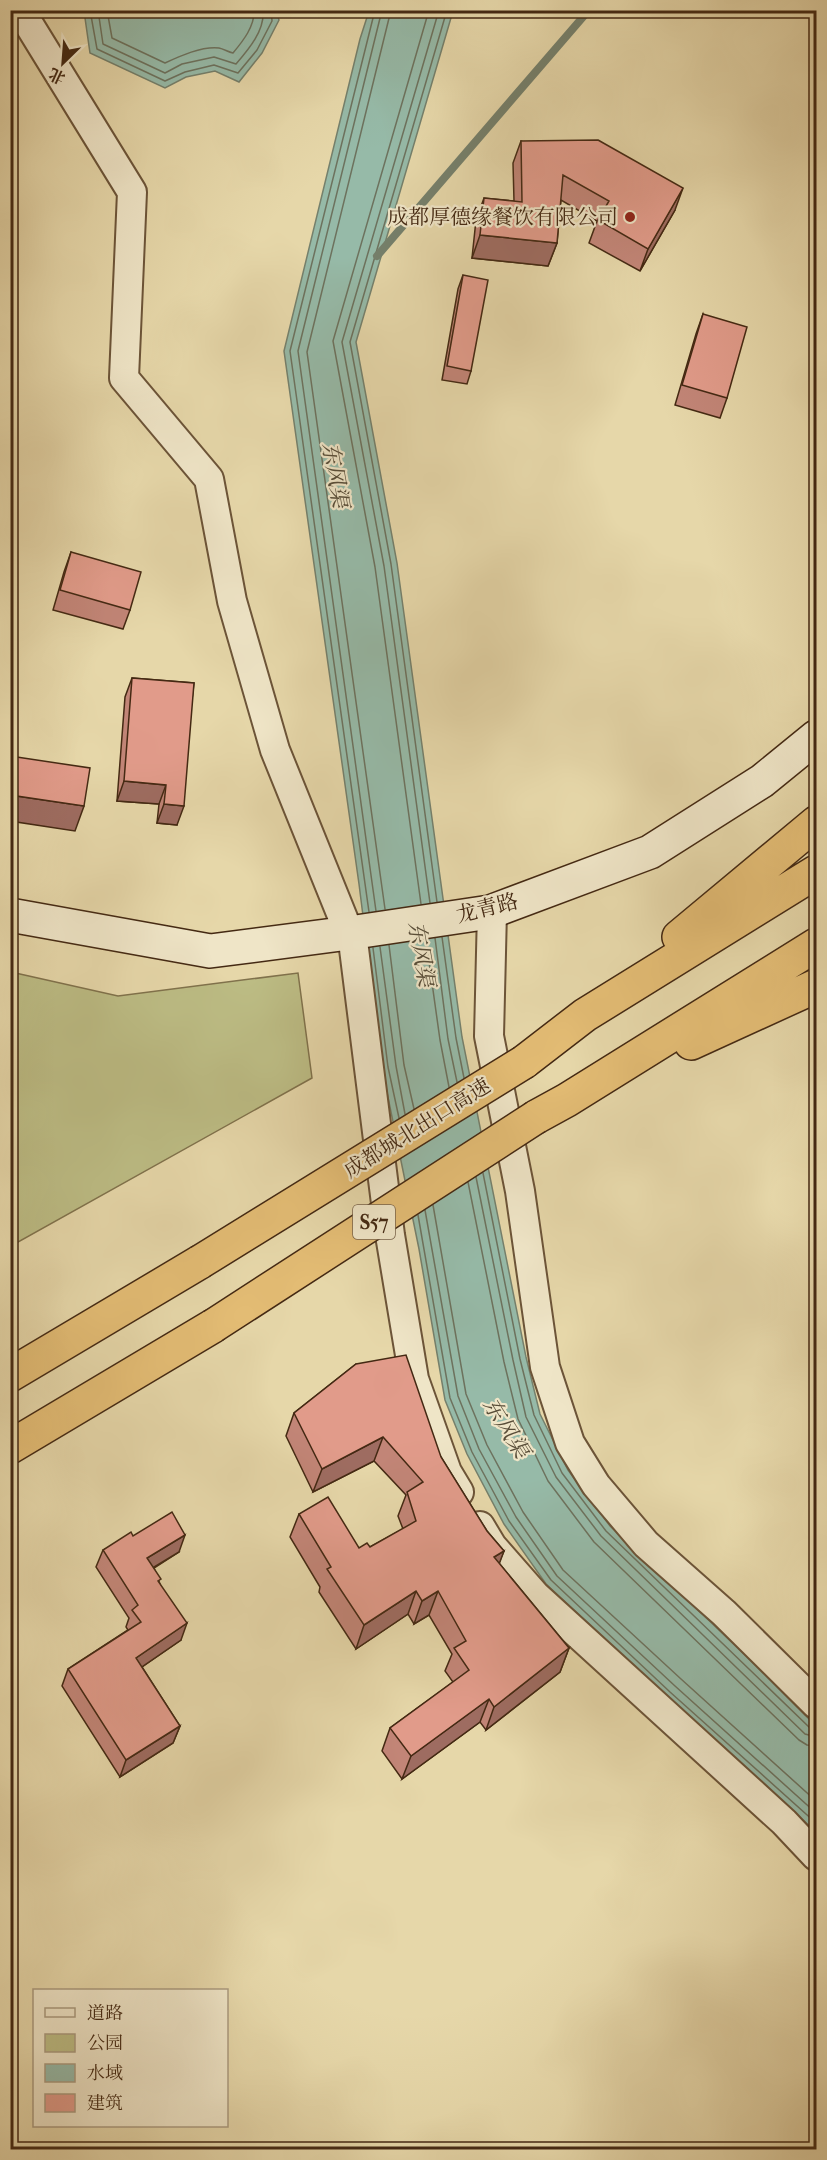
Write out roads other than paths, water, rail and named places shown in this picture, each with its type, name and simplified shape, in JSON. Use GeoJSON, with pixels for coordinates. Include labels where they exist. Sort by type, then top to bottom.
{"type":"FeatureCollection","features":[{"type":"Feature","properties":{"kind":"highway"},"geometry":{"type":"LineString","coordinates":[[585,1016],[816,823]]}},
{"type":"Feature","properties":{"kind":"highway","name":"成都城北出口高速"},"geometry":{"type":"LineString","coordinates":[[10,1375],[200,1262],[524,1062],[585,1016],[816,872]]}},
{"type":"Feature","properties":{"kind":"highway","name":"S57"},"geometry":{"type":"LineString","coordinates":[[10,1447],[213,1326],[536,1117],[816,945]]}},
{"type":"Feature","properties":{"kind":"highway"},"geometry":{"type":"LineString","coordinates":[[567,1100],[816,986]]}},
{"type":"Feature","properties":{"kind":"street"},"geometry":{"type":"LineString","coordinates":[[20,10],[132,192],[124,378],[209,479],[232,601],[274,750],[350,933],[390,1235],[414,1379],[447,1472],[492,1546],[535,1595],[784,1822],[816,1856]]}},
{"type":"Feature","properties":{"kind":"street","name":"龙青路"},"geometry":{"type":"LineString","coordinates":[[10,915],[210,951],[350,933],[491,911],[650,852],[762,782],[816,737]]}},
{"type":"Feature","properties":{"kind":"street"},"geometry":{"type":"LineString","coordinates":[[491,911],[489,1036],[520,1191],[545,1367],[570,1443],[596,1485],[646,1544],[724,1613],[816,1704]]}},
{"type":"Feature","properties":{"kind":"water"},"geometry":{"type":"Polygon","coordinates":[[[84,11],[276,11],[279,20],[262,53],[239,82],[215,71],[186,77],[165,88],[90,53],[84,11]]]}},
{"type":"Feature","properties":{"kind":"water","name":"东风渠"},"geometry":{"type":"Polygon","coordinates":[[[369,11],[453,11],[356,342],[397,563],[462,1037],[526,1357],[540,1414],[568,1470],[610,1526],[816,1726],[816,1832],[546,1584],[504,1524],[467,1454],[445,1400],[419,1249],[382,1068],[359,884],[284,351],[360,39],[369,11]]]}},
{"type":"Feature","properties":{"kind":"waterway"},"geometry":{"type":"LineString","coordinates":[[377,256],[589,10]]}},
{"type":"Feature","properties":{"kind":"place","name":"成都厚德缘餐饮有限公司"},"geometry":{"type":"Point","coordinates":[630,217]}}]}
